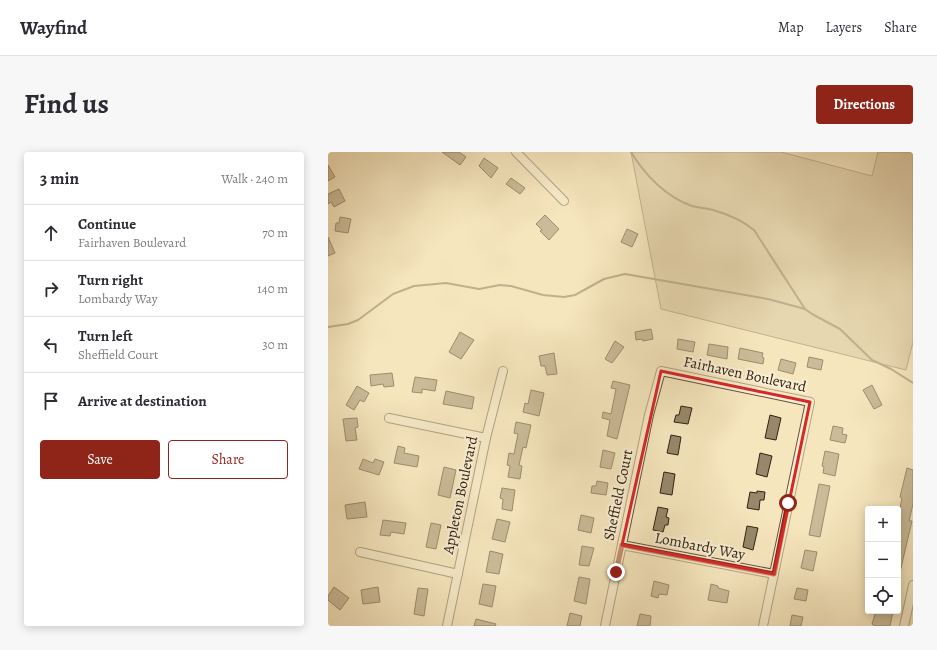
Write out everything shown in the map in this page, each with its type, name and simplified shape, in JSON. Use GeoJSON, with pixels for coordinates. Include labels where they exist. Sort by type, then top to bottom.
{"type":"FeatureCollection","features":[{"type":"Feature","properties":{"kind":"street"},"geometry":{"type":"LineString","coordinates":[[516,152],[564,201]]}},
{"type":"Feature","properties":{"kind":"street","name":"Appleton Boulevard"},"geometry":{"type":"LineString","coordinates":[[447,626],[486,438],[503,371]]}},
{"type":"Feature","properties":{"kind":"street","name":"Sheffield Court"},"geometry":{"type":"LineString","coordinates":[[605,626],[649,415],[661,371]]}},
{"type":"Feature","properties":{"kind":"street","name":"Fairhaven Boulevard"},"geometry":{"type":"LineString","coordinates":[[661,371],[810,402],[763,626]]}},
{"type":"Feature","properties":{"kind":"street"},"geometry":{"type":"LineString","coordinates":[[389,418],[486,438]]}},
{"type":"Feature","properties":{"kind":"street","name":"Lombardy Way"},"geometry":{"type":"LineString","coordinates":[[622,545],[774,574]]}},
{"type":"Feature","properties":{"kind":"street"},"geometry":{"type":"LineString","coordinates":[[360,552],[458,574]]}},
{"type":"Feature","properties":{"kind":"street"},"geometry":{"type":"LineString","coordinates":[[904,626],[913,585]]}},
{"type":"Feature","properties":{"kind":"highlighted area"},"geometry":{"type":"Polygon","coordinates":[[[661,371],[810,402],[774,574],[622,545],[661,371]]]}},
{"type":"Feature","properties":{"kind":"shaded area"},"geometry":{"type":"Polygon","coordinates":[[[631,152],[781,152],[872,176],[878,152],[913,152],[913,342],[906,370],[661,309],[631,152]]]}},
{"type":"Feature","properties":{"kind":"building"},"geometry":{"type":"Polygon","coordinates":[[[442,152],[459,152],[466,157],[460,165],[442,152]]]}},
{"type":"Feature","properties":{"kind":"building"},"geometry":{"type":"Polygon","coordinates":[[[484,158],[498,168],[491,178],[479,166],[484,158]]]}},
{"type":"Feature","properties":{"kind":"building"},"geometry":{"type":"Polygon","coordinates":[[[328,165],[335,177],[328,181],[328,165]]]}},
{"type":"Feature","properties":{"kind":"building"},"geometry":{"type":"Polygon","coordinates":[[[511,178],[525,188],[520,194],[506,184],[511,178]]]}},
{"type":"Feature","properties":{"kind":"building"},"geometry":{"type":"Polygon","coordinates":[[[339,189],[345,201],[334,207],[331,202],[328,204],[328,194],[339,189]]]}},
{"type":"Feature","properties":{"kind":"building"},"geometry":{"type":"Polygon","coordinates":[[[545,215],[559,229],[549,240],[540,231],[542,230],[536,224],[545,215]]]}},
{"type":"Feature","properties":{"kind":"building"},"geometry":{"type":"Polygon","coordinates":[[[340,217],[351,219],[348,233],[335,231],[336,223],[339,223],[340,217]]]}},
{"type":"Feature","properties":{"kind":"building"},"geometry":{"type":"Polygon","coordinates":[[[627,229],[638,234],[632,247],[621,242],[627,229]]]}},
{"type":"Feature","properties":{"kind":"building"},"geometry":{"type":"Polygon","coordinates":[[[328,237],[335,253],[328,256],[328,237]]]}},
{"type":"Feature","properties":{"kind":"building"},"geometry":{"type":"Polygon","coordinates":[[[651,329],[653,339],[643,341],[642,339],[636,340],[635,332],[651,329]]]}},
{"type":"Feature","properties":{"kind":"building"},"geometry":{"type":"Polygon","coordinates":[[[460,332],[474,340],[461,359],[449,352],[460,332]]]}},
{"type":"Feature","properties":{"kind":"building"},"geometry":{"type":"Polygon","coordinates":[[[678,339],[695,342],[693,352],[677,349],[678,339]]]}},
{"type":"Feature","properties":{"kind":"building"},"geometry":{"type":"Polygon","coordinates":[[[615,341],[624,347],[612,363],[605,359],[615,341]]]}},
{"type":"Feature","properties":{"kind":"building"},"geometry":{"type":"Polygon","coordinates":[[[709,344],[728,347],[727,359],[707,355],[709,344]]]}},
{"type":"Feature","properties":{"kind":"building"},"geometry":{"type":"Polygon","coordinates":[[[740,348],[763,353],[763,364],[738,359],[740,348]]]}},
{"type":"Feature","properties":{"kind":"building"},"geometry":{"type":"Polygon","coordinates":[[[554,353],[557,374],[547,375],[545,366],[541,366],[539,356],[554,353]]]}},
{"type":"Feature","properties":{"kind":"building"},"geometry":{"type":"Polygon","coordinates":[[[809,357],[823,360],[821,370],[807,367],[809,357]]]}},
{"type":"Feature","properties":{"kind":"building"},"geometry":{"type":"Polygon","coordinates":[[[781,359],[796,363],[793,374],[778,370],[781,359]]]}},
{"type":"Feature","properties":{"kind":"building"},"geometry":{"type":"Polygon","coordinates":[[[392,373],[394,386],[384,387],[383,384],[371,386],[370,375],[392,373]]]}},
{"type":"Feature","properties":{"kind":"building"},"geometry":{"type":"Polygon","coordinates":[[[415,377],[437,380],[435,391],[422,389],[422,393],[412,392],[415,377]]]}},
{"type":"Feature","properties":{"kind":"building"},"geometry":{"type":"Polygon","coordinates":[[[613,381],[630,385],[617,439],[607,436],[610,420],[602,418],[603,412],[611,414],[616,389],[611,388],[613,381]]]}},
{"type":"Feature","properties":{"kind":"building"},"geometry":{"type":"Polygon","coordinates":[[[872,385],[882,405],[874,409],[863,390],[872,385]]]}},
{"type":"Feature","properties":{"kind":"building"},"geometry":{"type":"Polygon","coordinates":[[[357,386],[369,393],[364,402],[360,400],[354,410],[346,405],[357,386]]]}},
{"type":"Feature","properties":{"kind":"building"},"geometry":{"type":"Polygon","coordinates":[[[531,390],[544,393],[539,416],[523,412],[525,403],[528,404],[531,390]]]}},
{"type":"Feature","properties":{"kind":"building"},"geometry":{"type":"Polygon","coordinates":[[[446,391],[474,397],[472,409],[443,404],[446,391]]]}},
{"type":"Feature","properties":{"kind":"building"},"geometry":{"type":"Polygon","coordinates":[[[681,406],[692,408],[688,424],[674,422],[676,415],[679,415],[681,406]]]}},
{"type":"Feature","properties":{"kind":"building"},"geometry":{"type":"Polygon","coordinates":[[[770,415],[781,418],[776,440],[765,438],[770,415]]]}},
{"type":"Feature","properties":{"kind":"building"},"geometry":{"type":"Polygon","coordinates":[[[357,418],[358,427],[355,428],[357,440],[346,441],[343,419],[357,418]]]}},
{"type":"Feature","properties":{"kind":"building"},"geometry":{"type":"Polygon","coordinates":[[[516,422],[531,425],[526,448],[523,447],[519,465],[522,466],[520,479],[508,477],[510,466],[507,465],[509,453],[514,454],[518,434],[514,433],[516,422]]]}},
{"type":"Feature","properties":{"kind":"building"},"geometry":{"type":"Polygon","coordinates":[[[833,426],[843,428],[842,434],[847,435],[845,443],[830,440],[833,426]]]}},
{"type":"Feature","properties":{"kind":"building"},"geometry":{"type":"Polygon","coordinates":[[[671,435],[681,437],[678,455],[667,453],[671,435]]]}},
{"type":"Feature","properties":{"kind":"building"},"geometry":{"type":"Polygon","coordinates":[[[398,446],[405,448],[404,453],[419,456],[417,467],[394,463],[398,446]]]}},
{"type":"Feature","properties":{"kind":"building"},"geometry":{"type":"Polygon","coordinates":[[[603,450],[615,453],[611,469],[600,467],[603,450]]]}},
{"type":"Feature","properties":{"kind":"building"},"geometry":{"type":"Polygon","coordinates":[[[825,451],[839,454],[835,476],[823,473],[824,467],[822,466],[825,451]]]}},
{"type":"Feature","properties":{"kind":"building"},"geometry":{"type":"Polygon","coordinates":[[[760,453],[772,456],[767,477],[756,474],[760,453]]]}},
{"type":"Feature","properties":{"kind":"building"},"geometry":{"type":"Polygon","coordinates":[[[363,459],[373,463],[375,459],[384,462],[379,475],[359,469],[363,459]]]}},
{"type":"Feature","properties":{"kind":"building"},"geometry":{"type":"Polygon","coordinates":[[[444,467],[456,470],[450,498],[438,495],[444,467]]]}},
{"type":"Feature","properties":{"kind":"building"},"geometry":{"type":"Polygon","coordinates":[[[907,468],[913,470],[913,504],[909,521],[912,521],[901,568],[900,506],[902,498],[900,497],[907,468]]]}},
{"type":"Feature","properties":{"kind":"building"},"geometry":{"type":"Polygon","coordinates":[[[664,472],[675,474],[672,495],[660,493],[664,472]]]}},
{"type":"Feature","properties":{"kind":"building"},"geometry":{"type":"Polygon","coordinates":[[[597,481],[608,483],[606,495],[591,493],[592,486],[596,486],[597,481]]]}},
{"type":"Feature","properties":{"kind":"building"},"geometry":{"type":"Polygon","coordinates":[[[819,484],[830,486],[820,537],[809,535],[819,484]]]}},
{"type":"Feature","properties":{"kind":"building"},"geometry":{"type":"Polygon","coordinates":[[[502,488],[515,490],[512,511],[502,509],[503,499],[500,498],[502,488]]]}},
{"type":"Feature","properties":{"kind":"building"},"geometry":{"type":"Polygon","coordinates":[[[757,491],[765,492],[764,500],[760,500],[759,510],[747,508],[750,492],[757,493],[757,491]]]}},
{"type":"Feature","properties":{"kind":"building"},"geometry":{"type":"Polygon","coordinates":[[[365,502],[367,517],[347,519],[345,505],[365,502]]]}},
{"type":"Feature","properties":{"kind":"building"},"geometry":{"type":"Polygon","coordinates":[[[658,507],[668,509],[666,517],[669,518],[668,525],[665,525],[663,532],[653,530],[658,507]]]}},
{"type":"Feature","properties":{"kind":"building"},"geometry":{"type":"Polygon","coordinates":[[[581,515],[594,518],[591,533],[578,530],[581,515]]]}},
{"type":"Feature","properties":{"kind":"building"},"geometry":{"type":"Polygon","coordinates":[[[497,519],[510,522],[505,542],[492,539],[497,519]]]}},
{"type":"Feature","properties":{"kind":"building"},"geometry":{"type":"Polygon","coordinates":[[[383,520],[406,523],[404,534],[391,532],[390,536],[380,535],[383,520]]]}},
{"type":"Feature","properties":{"kind":"building"},"geometry":{"type":"Polygon","coordinates":[[[431,523],[441,525],[436,549],[426,547],[431,523]]]}},
{"type":"Feature","properties":{"kind":"building"},"geometry":{"type":"Polygon","coordinates":[[[747,526],[758,528],[753,550],[743,547],[747,526]]]}},
{"type":"Feature","properties":{"kind":"building"},"geometry":{"type":"Polygon","coordinates":[[[582,546],[594,548],[589,566],[579,565],[582,546]]]}},
{"type":"Feature","properties":{"kind":"building"},"geometry":{"type":"Polygon","coordinates":[[[805,550],[817,552],[813,571],[801,568],[805,550]]]}},
{"type":"Feature","properties":{"kind":"building"},"geometry":{"type":"Polygon","coordinates":[[[490,551],[503,554],[499,574],[486,572],[490,551]]]}},
{"type":"Feature","properties":{"kind":"building"},"geometry":{"type":"Polygon","coordinates":[[[579,577],[590,579],[586,604],[574,601],[579,577]]]}},
{"type":"Feature","properties":{"kind":"building"},"geometry":{"type":"Polygon","coordinates":[[[654,581],[669,585],[667,595],[659,594],[658,598],[651,596],[654,581]]]}},
{"type":"Feature","properties":{"kind":"building"},"geometry":{"type":"Polygon","coordinates":[[[483,584],[496,586],[492,607],[479,604],[483,584]]]}},
{"type":"Feature","properties":{"kind":"building"},"geometry":{"type":"Polygon","coordinates":[[[711,584],[729,591],[727,603],[708,600],[711,584]]]}},
{"type":"Feature","properties":{"kind":"building"},"geometry":{"type":"Polygon","coordinates":[[[334,587],[349,598],[340,610],[328,600],[328,596],[334,587]]]}},
{"type":"Feature","properties":{"kind":"building"},"geometry":{"type":"Polygon","coordinates":[[[378,587],[380,602],[363,604],[361,590],[378,587]]]}},
{"type":"Feature","properties":{"kind":"building"},"geometry":{"type":"Polygon","coordinates":[[[418,588],[428,589],[424,616],[414,614],[418,588]]]}},
{"type":"Feature","properties":{"kind":"building"},"geometry":{"type":"Polygon","coordinates":[[[797,588],[808,590],[806,601],[794,599],[797,588]]]}},
{"type":"Feature","properties":{"kind":"building"},"geometry":{"type":"Polygon","coordinates":[[[570,613],[582,616],[580,626],[567,626],[570,613]]]}},
{"type":"Feature","properties":{"kind":"building"},"geometry":{"type":"Polygon","coordinates":[[[640,614],[651,616],[650,626],[637,626],[640,614]]]}},
{"type":"Feature","properties":{"kind":"building"},"geometry":{"type":"Polygon","coordinates":[[[875,614],[892,614],[890,626],[875,626],[872,624],[875,614]]]}},
{"type":"Feature","properties":{"kind":"building"},"geometry":{"type":"Polygon","coordinates":[[[792,615],[803,617],[801,626],[790,626],[792,615]]]}},
{"type":"Feature","properties":{"kind":"building"},"geometry":{"type":"Polygon","coordinates":[[[476,619],[496,624],[495,626],[474,626],[476,619]]]}},
{"type":"Feature","properties":{"kind":"waterway"},"geometry":{"type":"LineString","coordinates":[[631,152],[650,177],[673,197],[692,206],[713,210],[729,216],[754,230],[805,309],[840,329],[872,360],[891,369],[913,383]]}},
{"type":"Feature","properties":{"kind":"waterway"},"geometry":{"type":"LineString","coordinates":[[328,327],[348,324],[358,320],[393,294],[414,286],[446,283],[479,289],[500,285],[511,286],[543,295],[564,297],[575,295],[604,279],[625,274],[768,299],[805,309]]}},
{"type":"Feature","properties":{"kind":"route"},"geometry":{"type":"LineString","coordinates":[[616,572],[622,545],[774,574],[788,503]]}}]}
